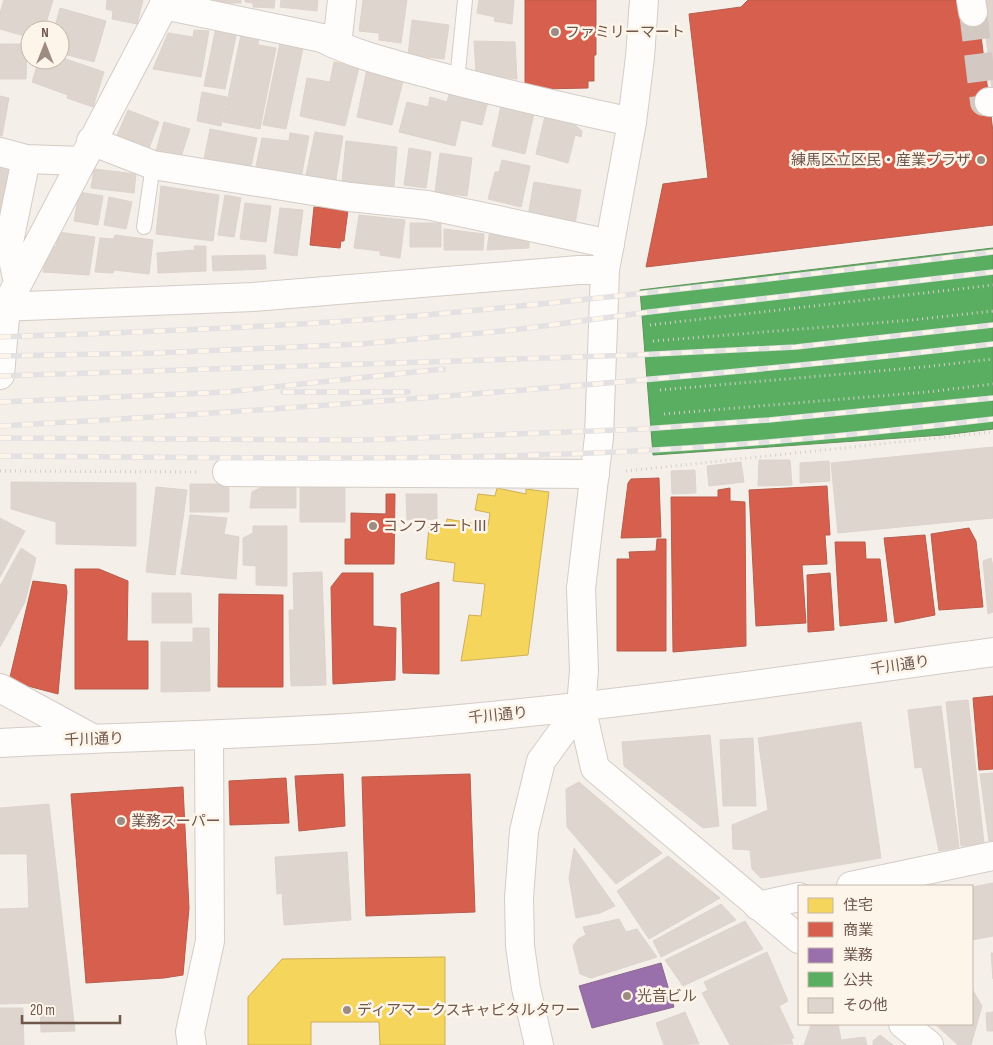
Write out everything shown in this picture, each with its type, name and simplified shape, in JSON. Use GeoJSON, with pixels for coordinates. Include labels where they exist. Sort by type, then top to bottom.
{"type":"FeatureCollection","features":[{"type":"Feature","properties":{"kind":"street"},"geometry":{"type":"LineString","coordinates":[[337,45],[342,0]]}},
{"type":"Feature","properties":{"kind":"street"},"geometry":{"type":"LineString","coordinates":[[644,0],[640,57],[632,122],[607,257],[600,437],[581,588],[584,671],[581,706],[595,768],[798,939]]}},
{"type":"Feature","properties":{"kind":"street"},"geometry":{"type":"LineString","coordinates":[[0,375],[3,306],[18,282],[164,3],[322,38],[337,45],[402,66],[456,81],[632,122]]}},
{"type":"Feature","properties":{"kind":"street"},"geometry":{"type":"LineString","coordinates":[[0,152],[26,159],[86,151],[153,165],[350,197],[427,205],[607,257]]}},
{"type":"Feature","properties":{"kind":"street"},"geometry":{"type":"LineString","coordinates":[[18,282],[9,242],[26,159]]}},
{"type":"Feature","properties":{"kind":"street"},"geometry":{"type":"LineString","coordinates":[[3,306],[253,297],[579,270],[607,257]]}},
{"type":"Feature","properties":{"kind":"street"},"geometry":{"type":"LineString","coordinates":[[227,472],[595,474]]}},
{"type":"Feature","properties":{"kind":"street","name":"千川通り"},"geometry":{"type":"LineString","coordinates":[[0,743],[209,735],[390,725],[641,700],[993,652]]}},
{"type":"Feature","properties":{"kind":"street"},"geometry":{"type":"LineString","coordinates":[[0,688],[92,738]]}},
{"type":"Feature","properties":{"kind":"street"},"geometry":{"type":"LineString","coordinates":[[539,1045],[526,988],[520,946],[519,898],[524,831],[541,761],[581,706]]}},
{"type":"Feature","properties":{"kind":"street"},"geometry":{"type":"LineString","coordinates":[[192,1045],[190,1032],[210,941],[209,735]]}},
{"type":"Feature","properties":{"kind":"street"},"geometry":{"type":"LineString","coordinates":[[857,885],[993,856]]}},
{"type":"Feature","properties":{"kind":"street"},"geometry":{"type":"LineString","coordinates":[[758,906],[798,898]]}},
{"type":"Feature","properties":{"kind":"street"},"geometry":{"type":"LineString","coordinates":[[904,1025],[929,1045]]}},
{"type":"Feature","properties":{"kind":"lane"},"geometry":{"type":"LineString","coordinates":[[456,81],[465,0]]}},
{"type":"Feature","properties":{"kind":"lane"},"geometry":{"type":"LineString","coordinates":[[144,227],[153,165]]}},
{"type":"Feature","properties":{"kind":"path"},"geometry":{"type":"LineString","coordinates":[[650,325],[993,285]]}},
{"type":"Feature","properties":{"kind":"path"},"geometry":{"type":"LineString","coordinates":[[653,341],[912,320],[993,311]]}},
{"type":"Feature","properties":{"kind":"path"},"geometry":{"type":"LineString","coordinates":[[660,390],[924,367],[993,358]]}},
{"type":"Feature","properties":{"kind":"path"},"geometry":{"type":"LineString","coordinates":[[664,414],[927,392],[993,384]]}},
{"type":"Feature","properties":{"kind":"path"},"geometry":{"type":"LineString","coordinates":[[622,471],[993,432]]}},
{"type":"Feature","properties":{"kind":"path"},"geometry":{"type":"LineString","coordinates":[[0,471],[227,472]]}},
{"type":"Feature","properties":{"kind":"building: 住宅"},"geometry":{"type":"Polygon","coordinates":[[[497,488],[526,494],[526,489],[549,492],[528,655],[461,661],[469,615],[481,616],[485,584],[453,581],[455,563],[426,559],[429,527],[445,528],[447,519],[488,526],[490,513],[475,510],[478,494],[495,496],[497,488]]]}},
{"type":"Feature","properties":{"kind":"building: 住宅","name":"ディアマークスキャピタルタワー"},"geometry":{"type":"Polygon","coordinates":[[[445,957],[445,1045],[380,1045],[379,1022],[311,1022],[311,1045],[248,1045],[248,997],[282,959],[445,957]]]}},
{"type":"Feature","properties":{"kind":"building: 商業"},"geometry":{"type":"Polygon","coordinates":[[[525,0],[596,0],[594,81],[588,81],[588,88],[525,88],[525,0]]]}},
{"type":"Feature","properties":{"kind":"building: 商業"},"geometry":{"type":"Polygon","coordinates":[[[748,0],[963,0],[978,12],[993,132],[993,225],[646,267],[663,184],[708,178],[689,14],[741,7],[748,0]]]}},
{"type":"Feature","properties":{"kind":"building: 商業"},"geometry":{"type":"Polygon","coordinates":[[[314,207],[348,210],[344,241],[341,241],[340,248],[310,245],[314,207]]]}},
{"type":"Feature","properties":{"kind":"building: 商業"},"geometry":{"type":"Polygon","coordinates":[[[659,478],[661,537],[621,538],[628,483],[631,479],[659,478]]]}},
{"type":"Feature","properties":{"kind":"building: 商業"},"geometry":{"type":"Polygon","coordinates":[[[827,486],[830,535],[825,535],[827,564],[802,565],[806,623],[756,626],[749,490],[827,486]]]}},
{"type":"Feature","properties":{"kind":"building: 商業"},"geometry":{"type":"Polygon","coordinates":[[[730,488],[730,501],[745,502],[746,646],[673,652],[671,497],[718,497],[718,490],[730,488]]]}},
{"type":"Feature","properties":{"kind":"building: 商業","name":"コンフォートⅢ"},"geometry":{"type":"Polygon","coordinates":[[[386,494],[395,494],[394,564],[345,564],[345,539],[351,539],[351,513],[386,514],[386,494]]]}},
{"type":"Feature","properties":{"kind":"building: 商業"},"geometry":{"type":"Polygon","coordinates":[[[969,528],[976,541],[983,607],[939,610],[931,534],[969,528]]]}},
{"type":"Feature","properties":{"kind":"building: 商業"},"geometry":{"type":"Polygon","coordinates":[[[925,535],[935,615],[895,623],[884,538],[925,535]]]}},
{"type":"Feature","properties":{"kind":"building: 商業"},"geometry":{"type":"Polygon","coordinates":[[[657,539],[666,539],[666,651],[617,651],[617,559],[630,559],[629,552],[656,551],[657,539]]]}},
{"type":"Feature","properties":{"kind":"building: 商業"},"geometry":{"type":"Polygon","coordinates":[[[835,542],[865,542],[866,559],[880,559],[887,621],[840,626],[835,542]]]}},
{"type":"Feature","properties":{"kind":"building: 商業"},"geometry":{"type":"Polygon","coordinates":[[[75,569],[99,569],[128,581],[127,641],[148,641],[148,689],[75,689],[75,569]]]}},
{"type":"Feature","properties":{"kind":"building: 商業"},"geometry":{"type":"Polygon","coordinates":[[[342,573],[373,573],[373,626],[396,628],[395,680],[333,684],[331,587],[342,573]]]}},
{"type":"Feature","properties":{"kind":"building: 商業"},"geometry":{"type":"Polygon","coordinates":[[[830,573],[834,630],[808,632],[807,575],[830,573]]]}},
{"type":"Feature","properties":{"kind":"building: 商業"},"geometry":{"type":"Polygon","coordinates":[[[33,581],[66,585],[67,592],[58,694],[9,681],[33,581]]]}},
{"type":"Feature","properties":{"kind":"building: 商業"},"geometry":{"type":"Polygon","coordinates":[[[439,582],[439,674],[403,673],[401,594],[439,582]]]}},
{"type":"Feature","properties":{"kind":"building: 商業"},"geometry":{"type":"Polygon","coordinates":[[[219,594],[283,595],[283,687],[218,687],[219,594]]]}},
{"type":"Feature","properties":{"kind":"building: 商業"},"geometry":{"type":"Polygon","coordinates":[[[993,696],[993,769],[979,770],[973,698],[993,696]]]}},
{"type":"Feature","properties":{"kind":"building: 商業"},"geometry":{"type":"Polygon","coordinates":[[[343,774],[345,826],[299,831],[295,776],[343,774]]]}},
{"type":"Feature","properties":{"kind":"building: 商業"},"geometry":{"type":"Polygon","coordinates":[[[470,774],[475,912],[366,916],[362,777],[470,774]]]}},
{"type":"Feature","properties":{"kind":"building: 商業"},"geometry":{"type":"Polygon","coordinates":[[[286,778],[289,823],[230,825],[229,781],[286,778]]]}},
{"type":"Feature","properties":{"kind":"building: 商業"},"geometry":{"type":"Polygon","coordinates":[[[183,787],[189,908],[183,975],[86,983],[71,794],[183,787]]]}},
{"type":"Feature","properties":{"kind":"building: 業務","name":"光音ビル"},"geometry":{"type":"Polygon","coordinates":[[[661,963],[674,1007],[592,1028],[579,986],[661,963]]]}},
{"type":"Feature","properties":{"kind":"building: 公共"},"geometry":{"type":"Polygon","coordinates":[[[993,248],[993,429],[943,435],[653,455],[640,290],[993,248]]]}},
{"type":"Feature","properties":{"kind":"building: その他"},"geometry":{"type":"Polygon","coordinates":[[[4,0],[53,0],[47,20],[20,20],[20,35],[0,29],[0,13],[4,0]]]}},
{"type":"Feature","properties":{"kind":"building: その他"},"geometry":{"type":"Polygon","coordinates":[[[107,0],[143,0],[137,24],[112,19],[113,11],[106,9],[107,0]]]}},
{"type":"Feature","properties":{"kind":"building: その他"},"geometry":{"type":"Polygon","coordinates":[[[189,0],[241,0],[241,3],[189,3],[189,0]]]}},
{"type":"Feature","properties":{"kind":"building: その他"},"geometry":{"type":"Polygon","coordinates":[[[245,0],[275,0],[274,8],[253,7],[253,3],[245,2],[245,0]]]}},
{"type":"Feature","properties":{"kind":"building: その他"},"geometry":{"type":"Polygon","coordinates":[[[281,0],[318,0],[317,11],[280,7],[281,0]]]}},
{"type":"Feature","properties":{"kind":"building: その他"},"geometry":{"type":"Polygon","coordinates":[[[363,0],[407,0],[401,43],[379,40],[379,33],[359,31],[363,0]]]}},
{"type":"Feature","properties":{"kind":"building: その他"},"geometry":{"type":"Polygon","coordinates":[[[479,0],[514,0],[512,24],[494,21],[495,17],[477,13],[479,0]]]}},
{"type":"Feature","properties":{"kind":"building: その他"},"geometry":{"type":"Polygon","coordinates":[[[982,0],[993,0],[993,99],[982,0]]]}},
{"type":"Feature","properties":{"kind":"building: その他"},"geometry":{"type":"Polygon","coordinates":[[[60,8],[106,21],[94,62],[70,56],[70,20],[57,20],[60,8]]]}},
{"type":"Feature","properties":{"kind":"building: その他"},"geometry":{"type":"Polygon","coordinates":[[[412,20],[449,25],[444,59],[408,55],[412,20]]]}},
{"type":"Feature","properties":{"kind":"building: その他"},"geometry":{"type":"Polygon","coordinates":[[[216,27],[237,31],[225,89],[204,86],[216,27]]]}},
{"type":"Feature","properties":{"kind":"building: その他"},"geometry":{"type":"Polygon","coordinates":[[[194,30],[209,31],[201,77],[153,69],[168,33],[193,37],[194,30]]]}},
{"type":"Feature","properties":{"kind":"building: その他"},"geometry":{"type":"Polygon","coordinates":[[[242,30],[260,33],[258,45],[276,48],[260,129],[223,122],[242,30]]]}},
{"type":"Feature","properties":{"kind":"building: その他"},"geometry":{"type":"Polygon","coordinates":[[[474,41],[515,42],[517,79],[476,74],[474,41]]]}},
{"type":"Feature","properties":{"kind":"building: その他"},"geometry":{"type":"Polygon","coordinates":[[[280,43],[303,48],[286,129],[263,125],[280,43]]]}},
{"type":"Feature","properties":{"kind":"building: その他"},"geometry":{"type":"Polygon","coordinates":[[[0,44],[20,44],[20,70],[26,70],[26,79],[0,79],[0,44]]]}},
{"type":"Feature","properties":{"kind":"building: その他"},"geometry":{"type":"Polygon","coordinates":[[[70,60],[104,72],[93,107],[67,98],[68,95],[32,82],[36,70],[70,70],[70,60]]]}},
{"type":"Feature","properties":{"kind":"building: その他"},"geometry":{"type":"Polygon","coordinates":[[[334,62],[359,67],[345,126],[300,116],[307,78],[330,82],[334,62]]]}},
{"type":"Feature","properties":{"kind":"building: その他"},"geometry":{"type":"Polygon","coordinates":[[[367,69],[404,77],[392,125],[357,117],[367,69]]]}},
{"type":"Feature","properties":{"kind":"building: その他"},"geometry":{"type":"Polygon","coordinates":[[[450,91],[488,101],[482,125],[461,120],[455,146],[399,132],[407,102],[428,107],[430,97],[447,102],[450,91]]]}},
{"type":"Feature","properties":{"kind":"building: その他"},"geometry":{"type":"Polygon","coordinates":[[[202,92],[227,97],[221,126],[197,121],[202,92]]]}},
{"type":"Feature","properties":{"kind":"building: その他"},"geometry":{"type":"Polygon","coordinates":[[[0,96],[9,98],[2,136],[0,136],[0,96]]]}},
{"type":"Feature","properties":{"kind":"building: その他"},"geometry":{"type":"Polygon","coordinates":[[[501,106],[534,113],[525,154],[492,146],[501,106]]]}},
{"type":"Feature","properties":{"kind":"building: その他"},"geometry":{"type":"Polygon","coordinates":[[[128,110],[159,122],[148,151],[116,138],[128,110]]]}},
{"type":"Feature","properties":{"kind":"building: その他"},"geometry":{"type":"Polygon","coordinates":[[[545,116],[573,123],[582,131],[581,137],[575,135],[568,163],[536,154],[545,116]]]}},
{"type":"Feature","properties":{"kind":"building: その他"},"geometry":{"type":"Polygon","coordinates":[[[164,122],[190,129],[181,157],[156,151],[164,122]]]}},
{"type":"Feature","properties":{"kind":"building: その他"},"geometry":{"type":"Polygon","coordinates":[[[210,129],[257,138],[250,171],[203,164],[210,129]]]}},
{"type":"Feature","properties":{"kind":"building: その他"},"geometry":{"type":"Polygon","coordinates":[[[315,132],[343,136],[335,185],[305,180],[315,132]]]}},
{"type":"Feature","properties":{"kind":"building: その他"},"geometry":{"type":"Polygon","coordinates":[[[290,133],[309,136],[301,178],[255,171],[262,138],[289,141],[290,133]]]}},
{"type":"Feature","properties":{"kind":"building: その他"},"geometry":{"type":"Polygon","coordinates":[[[346,141],[397,147],[394,186],[342,181],[346,141]]]}},
{"type":"Feature","properties":{"kind":"building: その他"},"geometry":{"type":"Polygon","coordinates":[[[409,148],[431,152],[426,188],[404,185],[409,148]]]}},
{"type":"Feature","properties":{"kind":"building: その他"},"geometry":{"type":"Polygon","coordinates":[[[440,153],[472,158],[467,196],[435,192],[440,153]]]}},
{"type":"Feature","properties":{"kind":"building: その他"},"geometry":{"type":"Polygon","coordinates":[[[502,160],[530,166],[521,207],[488,199],[495,172],[499,172],[502,160]]]}},
{"type":"Feature","properties":{"kind":"building: その他"},"geometry":{"type":"Polygon","coordinates":[[[0,167],[11,169],[0,231],[0,167]]]}},
{"type":"Feature","properties":{"kind":"building: その他"},"geometry":{"type":"Polygon","coordinates":[[[94,169],[136,174],[134,193],[91,188],[94,169]]]}},
{"type":"Feature","properties":{"kind":"building: その他"},"geometry":{"type":"Polygon","coordinates":[[[534,182],[581,190],[575,224],[528,216],[534,182]]]}},
{"type":"Feature","properties":{"kind":"building: その他"},"geometry":{"type":"Polygon","coordinates":[[[161,186],[219,195],[213,241],[156,234],[161,186]]]}},
{"type":"Feature","properties":{"kind":"building: その他"},"geometry":{"type":"Polygon","coordinates":[[[79,192],[103,196],[98,225],[74,221],[79,192]]]}},
{"type":"Feature","properties":{"kind":"building: その他"},"geometry":{"type":"Polygon","coordinates":[[[225,195],[241,198],[234,237],[218,235],[225,195]]]}},
{"type":"Feature","properties":{"kind":"building: その他"},"geometry":{"type":"Polygon","coordinates":[[[109,197],[132,202],[126,229],[104,225],[109,197]]]}},
{"type":"Feature","properties":{"kind":"building: その他"},"geometry":{"type":"Polygon","coordinates":[[[245,203],[271,206],[266,242],[240,239],[245,203]]]}},
{"type":"Feature","properties":{"kind":"building: その他"},"geometry":{"type":"Polygon","coordinates":[[[280,208],[303,210],[297,256],[274,253],[280,208]]]}},
{"type":"Feature","properties":{"kind":"building: その他"},"geometry":{"type":"Polygon","coordinates":[[[359,215],[405,220],[400,258],[380,255],[380,251],[354,248],[359,215]]]}},
{"type":"Feature","properties":{"kind":"building: その他"},"geometry":{"type":"Polygon","coordinates":[[[410,223],[441,223],[441,247],[410,247],[410,223]]]}},
{"type":"Feature","properties":{"kind":"building: その他"},"geometry":{"type":"Polygon","coordinates":[[[444,229],[484,234],[483,250],[444,250],[444,229]]]}},
{"type":"Feature","properties":{"kind":"building: その他"},"geometry":{"type":"Polygon","coordinates":[[[490,229],[529,238],[529,248],[487,250],[490,229]]]}},
{"type":"Feature","properties":{"kind":"building: その他"},"geometry":{"type":"Polygon","coordinates":[[[58,232],[95,237],[89,275],[43,272],[46,253],[50,253],[52,246],[56,247],[58,232]]]}},
{"type":"Feature","properties":{"kind":"building: その他"},"geometry":{"type":"Polygon","coordinates":[[[115,235],[153,240],[149,274],[114,270],[113,273],[95,272],[100,238],[114,239],[115,235]]]}},
{"type":"Feature","properties":{"kind":"building: その他"},"geometry":{"type":"Polygon","coordinates":[[[194,246],[206,246],[206,271],[158,273],[157,253],[195,250],[194,246]]]}},
{"type":"Feature","properties":{"kind":"building: その他"},"geometry":{"type":"Polygon","coordinates":[[[265,255],[266,269],[213,271],[212,256],[265,255]]]}},
{"type":"Feature","properties":{"kind":"building: その他"},"geometry":{"type":"Polygon","coordinates":[[[993,447],[993,518],[838,533],[831,463],[993,447]]]}},
{"type":"Feature","properties":{"kind":"building: その他"},"geometry":{"type":"Polygon","coordinates":[[[759,460],[790,460],[792,485],[758,486],[759,460]]]}},
{"type":"Feature","properties":{"kind":"building: その他"},"geometry":{"type":"Polygon","coordinates":[[[829,461],[830,481],[800,483],[800,463],[829,461]]]}},
{"type":"Feature","properties":{"kind":"building: その他"},"geometry":{"type":"Polygon","coordinates":[[[741,462],[744,482],[709,486],[707,466],[741,462]]]}},
{"type":"Feature","properties":{"kind":"building: その他"},"geometry":{"type":"Polygon","coordinates":[[[695,470],[696,493],[672,494],[671,471],[695,470]]]}},
{"type":"Feature","properties":{"kind":"building: その他"},"geometry":{"type":"Polygon","coordinates":[[[11,482],[136,483],[136,546],[56,544],[56,522],[11,509],[11,482]]]}},
{"type":"Feature","properties":{"kind":"building: その他"},"geometry":{"type":"Polygon","coordinates":[[[190,484],[222,484],[229,488],[229,512],[190,512],[190,484]]]}},
{"type":"Feature","properties":{"kind":"building: その他"},"geometry":{"type":"Polygon","coordinates":[[[267,484],[296,484],[296,508],[250,508],[252,492],[267,484]]]}},
{"type":"Feature","properties":{"kind":"building: その他"},"geometry":{"type":"Polygon","coordinates":[[[300,484],[345,484],[345,522],[300,522],[300,484]]]}},
{"type":"Feature","properties":{"kind":"building: その他"},"geometry":{"type":"Polygon","coordinates":[[[156,487],[187,490],[175,575],[146,572],[156,487]]]}},
{"type":"Feature","properties":{"kind":"building: その他"},"geometry":{"type":"Polygon","coordinates":[[[406,494],[437,494],[437,519],[407,520],[406,494]]]}},
{"type":"Feature","properties":{"kind":"building: その他"},"geometry":{"type":"Polygon","coordinates":[[[190,515],[227,518],[224,534],[239,537],[236,579],[181,574],[190,515]]]}},
{"type":"Feature","properties":{"kind":"building: その他"},"geometry":{"type":"Polygon","coordinates":[[[0,518],[25,531],[0,577],[0,518]]]}},
{"type":"Feature","properties":{"kind":"building: その他"},"geometry":{"type":"Polygon","coordinates":[[[253,526],[287,526],[287,586],[256,585],[256,566],[243,565],[243,538],[253,533],[253,526]]]}},
{"type":"Feature","properties":{"kind":"building: その他"},"geometry":{"type":"Polygon","coordinates":[[[21,548],[36,558],[25,602],[0,647],[0,586],[21,548]]]}},
{"type":"Feature","properties":{"kind":"building: その他"},"geometry":{"type":"Polygon","coordinates":[[[991,558],[993,566],[993,612],[988,614],[983,561],[991,558]]]}},
{"type":"Feature","properties":{"kind":"building: その他"},"geometry":{"type":"Polygon","coordinates":[[[322,572],[326,685],[291,686],[289,610],[294,610],[293,573],[322,572]]]}},
{"type":"Feature","properties":{"kind":"building: その他"},"geometry":{"type":"Polygon","coordinates":[[[152,593],[191,593],[192,623],[152,623],[152,593]]]}},
{"type":"Feature","properties":{"kind":"building: その他"},"geometry":{"type":"Polygon","coordinates":[[[193,628],[209,628],[210,691],[161,692],[161,642],[193,642],[193,628]]]}},
{"type":"Feature","properties":{"kind":"building: その他"},"geometry":{"type":"Polygon","coordinates":[[[968,700],[984,843],[961,846],[946,702],[968,700]]]}},
{"type":"Feature","properties":{"kind":"building: その他"},"geometry":{"type":"Polygon","coordinates":[[[941,706],[959,847],[939,851],[922,767],[915,768],[908,710],[941,706]]]}},
{"type":"Feature","properties":{"kind":"building: その他"},"geometry":{"type":"Polygon","coordinates":[[[861,722],[881,858],[761,878],[752,869],[750,850],[733,849],[732,825],[768,810],[758,738],[861,722]]]}},
{"type":"Feature","properties":{"kind":"building: その他"},"geometry":{"type":"Polygon","coordinates":[[[710,735],[719,826],[703,828],[624,766],[622,742],[710,735]]]}},
{"type":"Feature","properties":{"kind":"building: その他"},"geometry":{"type":"Polygon","coordinates":[[[753,738],[756,806],[723,806],[720,740],[753,738]]]}},
{"type":"Feature","properties":{"kind":"building: その他"},"geometry":{"type":"Polygon","coordinates":[[[993,773],[993,841],[989,841],[980,774],[993,773]]]}},
{"type":"Feature","properties":{"kind":"building: その他"},"geometry":{"type":"Polygon","coordinates":[[[579,782],[662,853],[616,884],[567,827],[566,789],[579,782]]]}},
{"type":"Feature","properties":{"kind":"building: その他"},"geometry":{"type":"Polygon","coordinates":[[[49,804],[75,1031],[41,1032],[40,1003],[0,1004],[0,909],[29,908],[27,854],[0,854],[0,808],[49,804]]]}},
{"type":"Feature","properties":{"kind":"building: その他"},"geometry":{"type":"Polygon","coordinates":[[[574,848],[615,906],[600,913],[576,918],[569,878],[574,848]]]}},
{"type":"Feature","properties":{"kind":"building: その他"},"geometry":{"type":"Polygon","coordinates":[[[347,852],[351,920],[284,925],[282,893],[277,894],[275,857],[347,852]]]}},
{"type":"Feature","properties":{"kind":"building: その他"},"geometry":{"type":"Polygon","coordinates":[[[668,856],[720,898],[649,939],[617,891],[668,856]]]}},
{"type":"Feature","properties":{"kind":"building: その他"},"geometry":{"type":"Polygon","coordinates":[[[993,883],[993,936],[973,940],[973,887],[993,883]]]}},
{"type":"Feature","properties":{"kind":"building: その他"},"geometry":{"type":"Polygon","coordinates":[[[721,904],[736,920],[661,957],[653,941],[721,904]]]}},
{"type":"Feature","properties":{"kind":"building: その他"},"geometry":{"type":"Polygon","coordinates":[[[619,919],[626,932],[637,929],[657,957],[591,978],[580,974],[573,946],[578,939],[586,935],[583,927],[619,919]]]}},
{"type":"Feature","properties":{"kind":"building: その他"},"geometry":{"type":"Polygon","coordinates":[[[745,921],[763,949],[683,986],[665,960],[745,921]]]}},
{"type":"Feature","properties":{"kind":"building: その他"},"geometry":{"type":"Polygon","coordinates":[[[767,952],[788,1001],[779,1006],[794,1038],[791,1039],[793,1044],[730,1045],[702,993],[708,990],[704,982],[767,952]]]}},
{"type":"Feature","properties":{"kind":"building: その他"},"geometry":{"type":"Polygon","coordinates":[[[991,953],[993,953],[993,979],[991,953]]]}},
{"type":"Feature","properties":{"kind":"building: その他"},"geometry":{"type":"Polygon","coordinates":[[[973,991],[982,1006],[971,1045],[958,1045],[936,1025],[973,1025],[973,991]]]}},
{"type":"Feature","properties":{"kind":"building: その他"},"geometry":{"type":"Polygon","coordinates":[[[0,1008],[23,1008],[24,1045],[0,1045],[0,1008]]]}},
{"type":"Feature","properties":{"kind":"building: その他"},"geometry":{"type":"Polygon","coordinates":[[[685,1012],[699,1044],[664,1045],[656,1023],[685,1012]]]}},
{"type":"Feature","properties":{"kind":"building: その他"},"geometry":{"type":"Polygon","coordinates":[[[993,1012],[993,1031],[987,1031],[986,1013],[993,1012]]]}},
{"type":"Feature","properties":{"kind":"building: その他"},"geometry":{"type":"Polygon","coordinates":[[[811,1025],[838,1025],[841,1040],[865,1037],[867,1045],[804,1045],[811,1025]]]}},
{"type":"Feature","properties":{"kind":"building: その他"},"geometry":{"type":"Polygon","coordinates":[[[880,1035],[893,1045],[873,1045],[873,1041],[880,1035]]]}},
{"type":"Feature","properties":{"kind":"tunnel"},"geometry":{"type":"LineString","coordinates":[[973,12],[984,102],[989,102]]}},
{"type":"Feature","properties":{"kind":"railway"},"geometry":{"type":"LineString","coordinates":[[0,337],[266,326],[425,315],[638,294],[993,252]]}},
{"type":"Feature","properties":{"kind":"railway"},"geometry":{"type":"LineString","coordinates":[[0,356],[156,353],[361,344],[513,330],[649,312],[993,272]]}},
{"type":"Feature","properties":{"kind":"railway"},"geometry":{"type":"LineString","coordinates":[[0,376],[635,355],[796,347],[993,325]]}},
{"type":"Feature","properties":{"kind":"railway"},"geometry":{"type":"LineString","coordinates":[[0,426],[247,411],[544,388],[769,368],[993,344]]}},
{"type":"Feature","properties":{"kind":"railway"},"geometry":{"type":"LineString","coordinates":[[0,402],[226,392],[443,369]]}},
{"type":"Feature","properties":{"kind":"railway"},"geometry":{"type":"LineString","coordinates":[[283,392],[408,392]]}},
{"type":"Feature","properties":{"kind":"railway"},"geometry":{"type":"LineString","coordinates":[[0,438],[363,440],[643,429],[769,420],[993,398]]}},
{"type":"Feature","properties":{"kind":"railway"},"geometry":{"type":"LineString","coordinates":[[0,456],[476,457],[635,451],[769,442],[993,419]]}},
{"type":"Feature","properties":{"kind":"place","name":"ファミリーマート"},"geometry":{"type":"Point","coordinates":[555,32]}},
{"type":"Feature","properties":{"kind":"place","name":"練馬区立区民・産業プラザ"},"geometry":{"type":"Point","coordinates":[981,160]}},
{"type":"Feature","properties":{"kind":"place","name":"コンフォートⅢ"},"geometry":{"type":"Point","coordinates":[373,526]}},
{"type":"Feature","properties":{"kind":"place","name":"業務スーパー"},"geometry":{"type":"Point","coordinates":[121,821]}},
{"type":"Feature","properties":{"kind":"place","name":"光音ビル"},"geometry":{"type":"Point","coordinates":[627,996]}},
{"type":"Feature","properties":{"kind":"place","name":"ディアマークスキャピタルタワー"},"geometry":{"type":"Point","coordinates":[347,1010]}}]}
